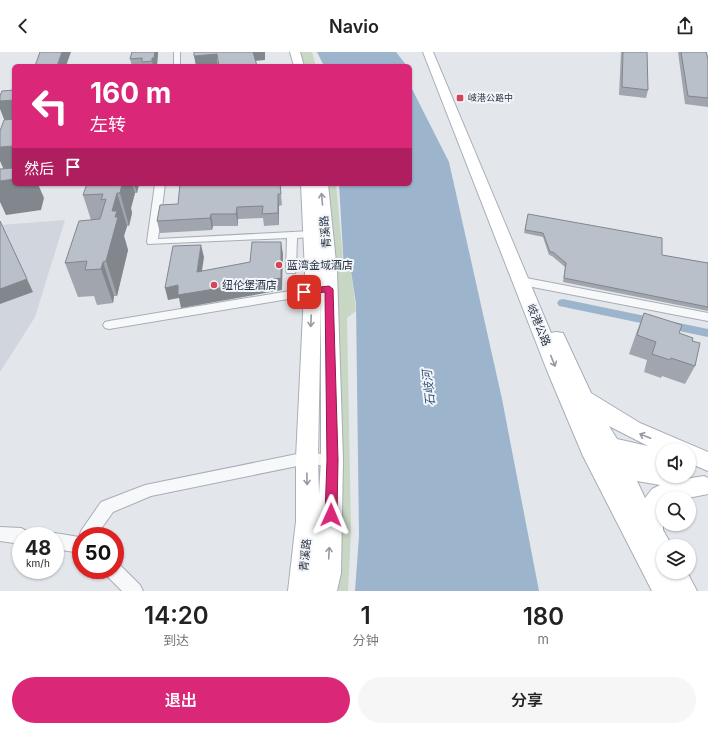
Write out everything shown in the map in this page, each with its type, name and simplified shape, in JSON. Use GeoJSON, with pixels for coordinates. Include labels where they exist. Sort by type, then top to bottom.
{"type":"FeatureCollection","features":[{"type":"Feature","properties":{"kind":"main road"},"geometry":{"type":"LineString","coordinates":[[295,52],[298,64]]}},
{"type":"Feature","properties":{"kind":"main road","name":"岐港公路"},"geometry":{"type":"LineString","coordinates":[[428,52],[526,282],[582,395],[602,452],[640,540],[666,591]]}},
{"type":"Feature","properties":{"kind":"main road","name":"岐港公路"},"geometry":{"type":"LineString","coordinates":[[435,52],[526,282],[558,374],[602,452]]}},
{"type":"Feature","properties":{"kind":"main road","name":"青溪路"},"geometry":{"type":"LineString","coordinates":[[301,591],[308,521],[307,458],[321,290],[301,234],[308,186]]}},
{"type":"Feature","properties":{"kind":"main road","name":"青溪路"},"geometry":{"type":"LineString","coordinates":[[321,186],[321,290],[332,460],[328,573],[324,591]]}},
{"type":"Feature","properties":{"kind":"main road"},"geometry":{"type":"LineString","coordinates":[[582,395],[601,410],[627,427],[665,443]]}},
{"type":"Feature","properties":{"kind":"main road"},"geometry":{"type":"LineString","coordinates":[[602,452],[656,457]]}},
{"type":"Feature","properties":{"kind":"main road"},"geometry":{"type":"LineString","coordinates":[[602,452],[622,469],[630,492],[656,540]]}},
{"type":"Feature","properties":{"kind":"main road"},"geometry":{"type":"LineString","coordinates":[[696,456],[708,462]]}},
{"type":"Feature","properties":{"kind":"main road"},"geometry":{"type":"LineString","coordinates":[[622,469],[656,475]]}},
{"type":"Feature","properties":{"kind":"main road"},"geometry":{"type":"LineString","coordinates":[[696,471],[707,481]]}},
{"type":"Feature","properties":{"kind":"main road"},"geometry":{"type":"LineString","coordinates":[[696,480],[707,481]]}},
{"type":"Feature","properties":{"kind":"main road"},"geometry":{"type":"LineString","coordinates":[[651,531],[651,509],[657,500],[666,493],[707,481]]}},
{"type":"Feature","properties":{"kind":"main road"},"geometry":{"type":"LineString","coordinates":[[677,579],[684,591]]}},
{"type":"Feature","properties":{"kind":"street"},"geometry":{"type":"LineString","coordinates":[[177,52],[177,64]]}},
{"type":"Feature","properties":{"kind":"street"},"geometry":{"type":"LineString","coordinates":[[160,186],[152,242],[301,234],[291,271]]}},
{"type":"Feature","properties":{"kind":"street"},"geometry":{"type":"LineString","coordinates":[[526,282],[708,317]]}},
{"type":"Feature","properties":{"kind":"street"},"geometry":{"type":"LineString","coordinates":[[109,325],[321,290]]}},
{"type":"Feature","properties":{"kind":"street"},"geometry":{"type":"LineString","coordinates":[[93,527],[107,507],[150,490],[307,458],[332,460]]}},
{"type":"Feature","properties":{"kind":"street"},"geometry":{"type":"LineString","coordinates":[[0,534],[12,535]]}},
{"type":"Feature","properties":{"kind":"street"},"geometry":{"type":"LineString","coordinates":[[122,579],[134,591]]}},
{"type":"Feature","properties":{"kind":"shaded area"},"geometry":{"type":"Polygon","coordinates":[[[65,220],[35,317],[0,372],[0,225],[65,220]]]}},
{"type":"Feature","properties":{"kind":"green space"},"geometry":{"type":"Polygon","coordinates":[[[299,52],[312,52],[315,64],[303,64],[299,52]]]}},
{"type":"Feature","properties":{"kind":"green space"},"geometry":{"type":"Polygon","coordinates":[[[326,186],[336,186],[344,269],[351,271],[356,311],[347,318],[351,530],[348,591],[330,591],[326,186]]]}},
{"type":"Feature","properties":{"kind":"water"},"geometry":{"type":"Polygon","coordinates":[[[317,52],[396,52],[405,64],[323,64],[317,52]]]}},
{"type":"Feature","properties":{"kind":"water","name":"石岐河"},"geometry":{"type":"Polygon","coordinates":[[[412,89],[449,162],[502,399],[539,591],[355,591],[359,536],[356,304],[351,271],[344,269],[339,186],[412,186],[412,89]]]}},
{"type":"Feature","properties":{"kind":"building"},"geometry":{"type":"Polygon","coordinates":[[[40,52],[62,52],[58,64],[36,64],[40,52]]]}},
{"type":"Feature","properties":{"kind":"building"},"geometry":{"type":"Polygon","coordinates":[[[132,52],[155,52],[152,61],[142,62],[142,58],[130,59],[132,52]]]}},
{"type":"Feature","properties":{"kind":"building"},"geometry":{"type":"Polygon","coordinates":[[[194,52],[253,52],[256,64],[219,64],[217,54],[194,56],[194,52]]]}},
{"type":"Feature","properties":{"kind":"building"},"geometry":{"type":"Polygon","coordinates":[[[623,52],[647,52],[648,90],[622,87],[623,52]]]}},
{"type":"Feature","properties":{"kind":"building"},"geometry":{"type":"Polygon","coordinates":[[[681,52],[706,52],[708,59],[708,98],[688,96],[681,52]]]}},
{"type":"Feature","properties":{"kind":"building"},"geometry":{"type":"Polygon","coordinates":[[[12,90],[12,100],[0,101],[2,91],[12,90]]]}},
{"type":"Feature","properties":{"kind":"building"},"geometry":{"type":"Polygon","coordinates":[[[12,119],[12,146],[0,147],[0,131],[4,120],[12,119]]]}},
{"type":"Feature","properties":{"kind":"building"},"geometry":{"type":"Polygon","coordinates":[[[12,168],[12,179],[0,181],[0,169],[12,168]]]}},
{"type":"Feature","properties":{"kind":"building"},"geometry":{"type":"Polygon","coordinates":[[[86,186],[122,186],[120,193],[117,193],[112,211],[117,211],[115,217],[118,217],[106,261],[103,262],[101,269],[85,270],[87,261],[65,263],[79,221],[100,219],[106,199],[101,200],[103,194],[83,195],[86,186]]]}},
{"type":"Feature","properties":{"kind":"building"},"geometry":{"type":"Polygon","coordinates":[[[180,186],[280,186],[281,194],[278,194],[278,213],[262,214],[263,206],[237,207],[236,214],[211,214],[210,218],[157,221],[160,205],[178,204],[180,186]]]}},
{"type":"Feature","properties":{"kind":"building"},"geometry":{"type":"Polygon","coordinates":[[[528,214],[662,238],[662,255],[708,263],[708,307],[564,278],[566,263],[553,252],[550,252],[543,233],[525,230],[528,214]]]}},
{"type":"Feature","properties":{"kind":"building"},"geometry":{"type":"Polygon","coordinates":[[[0,221],[27,279],[0,289],[0,221]]]}},
{"type":"Feature","properties":{"kind":"building"},"geometry":{"type":"Polygon","coordinates":[[[252,242],[281,242],[281,278],[178,295],[178,285],[165,288],[173,246],[201,245],[197,272],[250,262],[252,242]]]}},
{"type":"Feature","properties":{"kind":"building"},"geometry":{"type":"Polygon","coordinates":[[[644,313],[682,325],[679,333],[693,338],[692,341],[700,343],[695,366],[671,358],[670,360],[652,354],[656,342],[637,335],[644,313]]]}},
{"type":"Feature","properties":{"kind":"waterway"},"geometry":{"type":"LineString","coordinates":[[563,303],[708,333]]}},
{"type":"Feature","properties":{"kind":"place","name":"岐港公路中"},"geometry":{"type":"Point","coordinates":[460,98]}},
{"type":"Feature","properties":{"kind":"place","name":"蓝湾金域酒店"},"geometry":{"type":"Point","coordinates":[279,265]}},
{"type":"Feature","properties":{"kind":"place","name":"纽伦堡酒店"},"geometry":{"type":"Point","coordinates":[214,285]}},
{"type":"Feature","properties":{"kind":"route"},"geometry":{"type":"LineString","coordinates":[[304,292],[329,289],[332,460],[331,515]]}}]}
